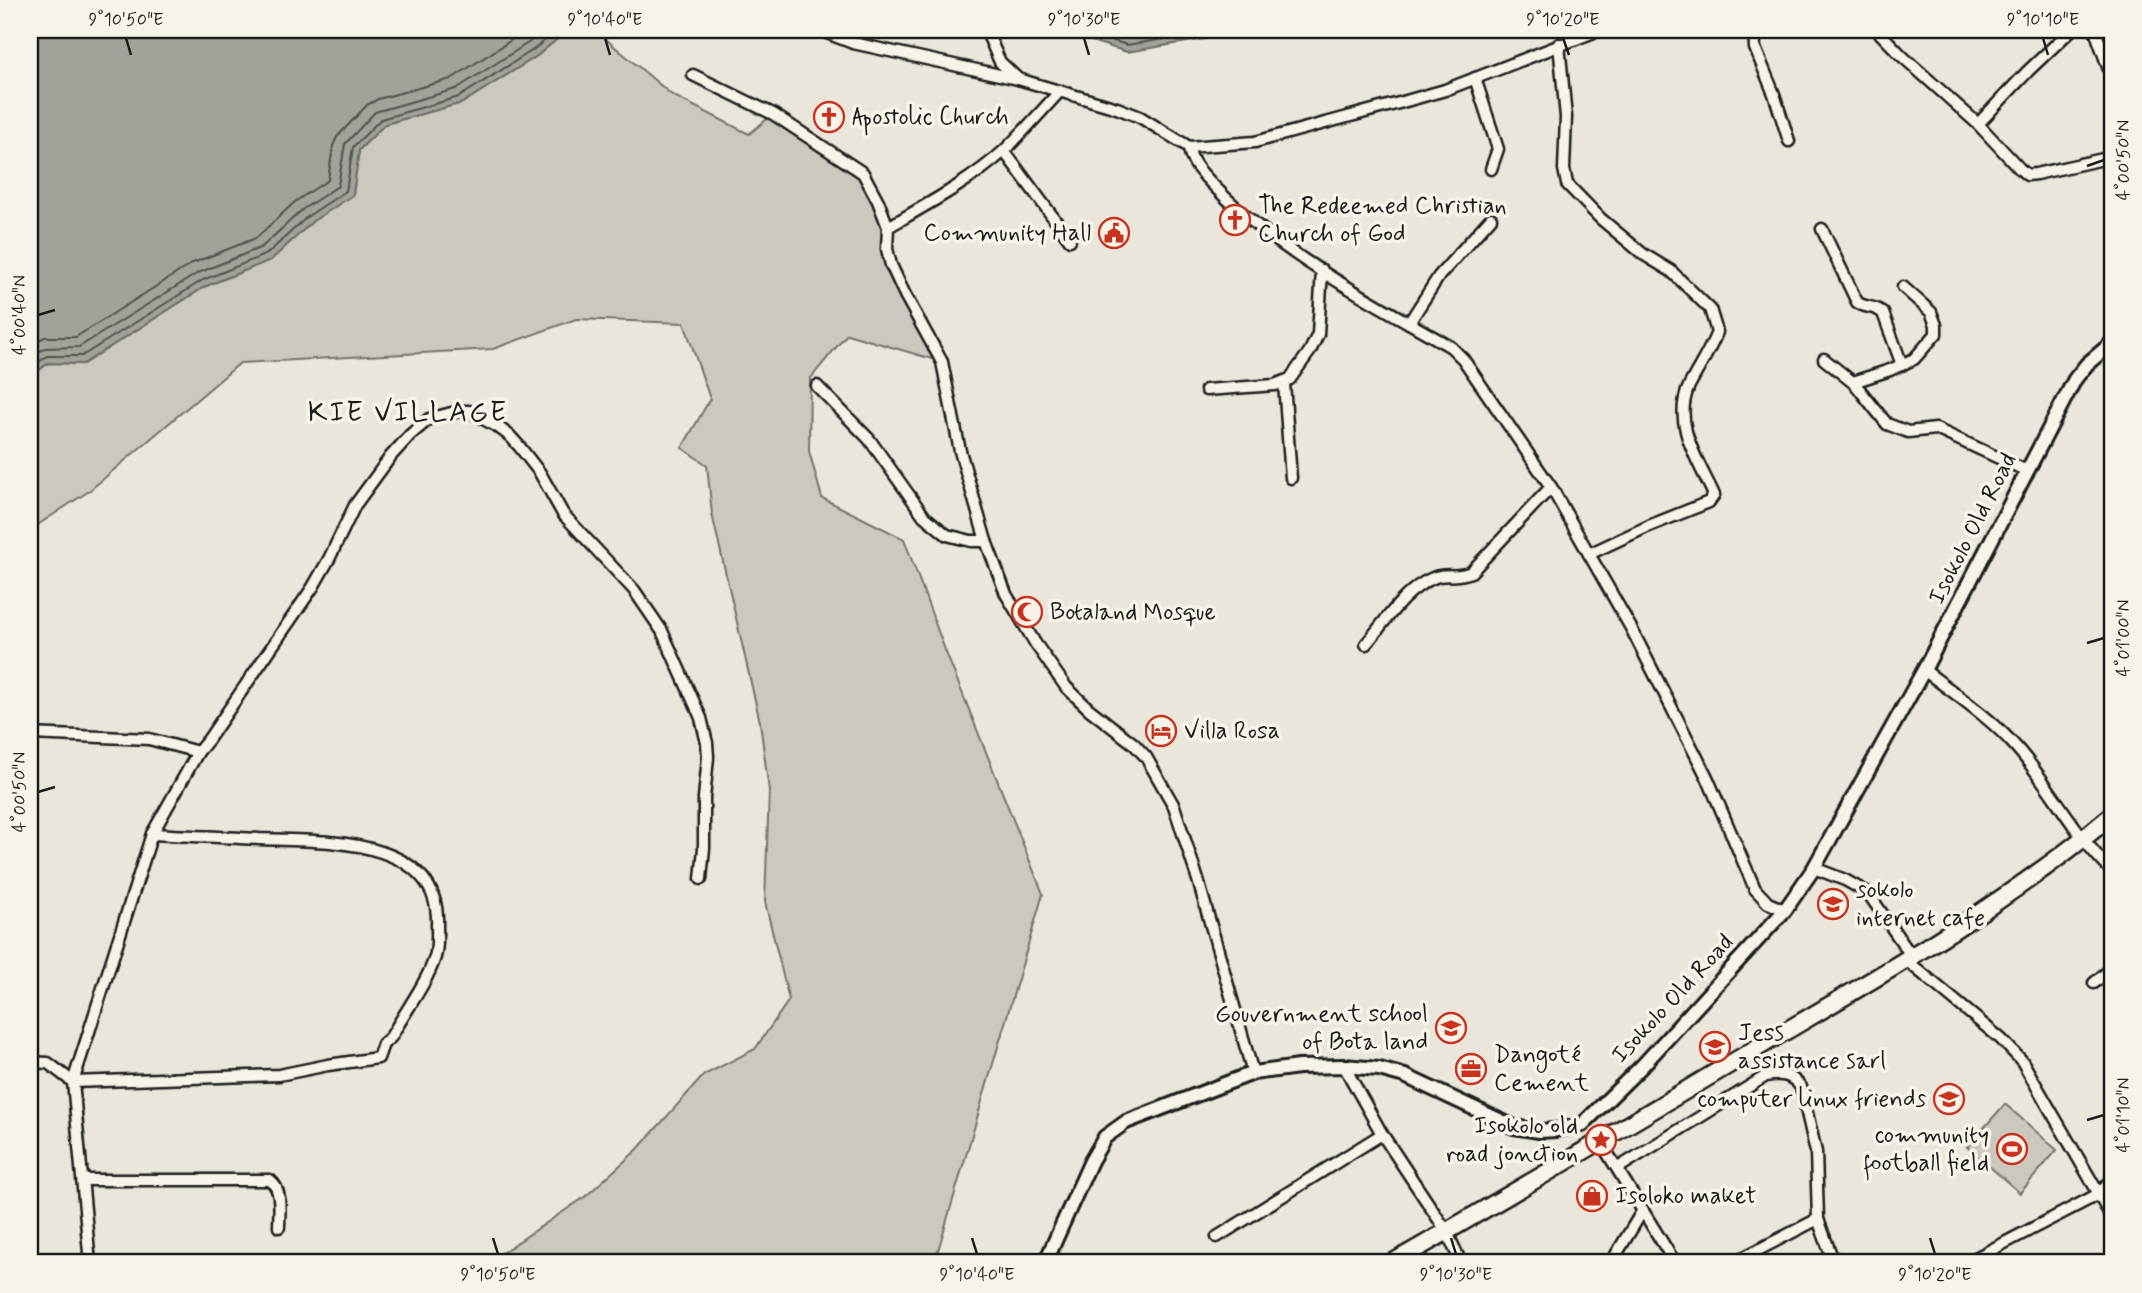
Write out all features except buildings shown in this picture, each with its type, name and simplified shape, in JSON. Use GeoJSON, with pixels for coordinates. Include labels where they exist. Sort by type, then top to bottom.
{"type":"FeatureCollection","features":[{"type":"Feature","properties":{"kind":"highway"},"geometry":{"type":"LineString","coordinates":[[1392,1263],[1909,959],[1997,903],[2083,840],[2112,815]]}},
{"type":"Feature","properties":{"kind":"street"},"geometry":{"type":"LineString","coordinates":[[819,30],[863,46],[1018,79],[1117,108],[1140,117],[1189,147],[1255,142],[1399,103],[1475,78],[1599,30]]}},
{"type":"Feature","properties":{"kind":"street"},"geometry":{"type":"LineString","coordinates":[[986,30],[1000,62],[1018,79]]}},
{"type":"Feature","properties":{"kind":"street"},"geometry":{"type":"LineString","coordinates":[[1754,30],[1755,48],[1789,141]]}},
{"type":"Feature","properties":{"kind":"street"},"geometry":{"type":"LineString","coordinates":[[1877,30],[1978,124],[2026,174],[2112,157]]}},
{"type":"Feature","properties":{"kind":"street"},"geometry":{"type":"LineString","coordinates":[[1978,124],[2071,30]]}},
{"type":"Feature","properties":{"kind":"street"},"geometry":{"type":"LineString","coordinates":[[2095,30],[2112,78]]}},
{"type":"Feature","properties":{"kind":"street"},"geometry":{"type":"LineString","coordinates":[[1559,44],[1566,117],[1564,169],[1567,184],[1601,219],[1643,254],[1671,271],[1710,309],[1717,332],[1690,385],[1682,412],[1684,430],[1714,495],[1709,502],[1589,554]]}},
{"type":"Feature","properties":{"kind":"street"},"geometry":{"type":"LineString","coordinates":[[693,75],[772,114],[863,173],[888,226],[887,249],[891,265],[942,362],[960,451],[986,541],[1006,594],[1049,664],[1076,697],[1146,757],[1174,806],[1253,1073]]}},
{"type":"Feature","properties":{"kind":"street"},"geometry":{"type":"LineString","coordinates":[[1475,78],[1498,149],[1491,169]]}},
{"type":"Feature","properties":{"kind":"street"},"geometry":{"type":"LineString","coordinates":[[888,226],[951,190],[1004,151],[1060,91]]}},
{"type":"Feature","properties":{"kind":"street"},"geometry":{"type":"LineString","coordinates":[[1189,147],[1190,155],[1200,172],[1250,221],[1322,270],[1451,347],[1463,359],[1550,487],[1631,628],[1695,754],[1755,889],[1769,903],[1785,910]]}},
{"type":"Feature","properties":{"kind":"street"},"geometry":{"type":"LineString","coordinates":[[1004,151],[1070,240]]}},
{"type":"Feature","properties":{"kind":"street"},"geometry":{"type":"LineString","coordinates":[[1409,323],[1439,276],[1491,218]]}},
{"type":"Feature","properties":{"kind":"street"},"geometry":{"type":"LineString","coordinates":[[1822,229],[1857,302],[1878,308],[1883,313],[1902,365]]}},
{"type":"Feature","properties":{"kind":"street"},"geometry":{"type":"LineString","coordinates":[[1206,390],[1275,385],[1284,383],[1297,372],[1318,334],[1322,270]]}},
{"type":"Feature","properties":{"kind":"street"},"geometry":{"type":"LineString","coordinates":[[1853,382],[1914,359],[1936,334],[1931,312],[1903,287]]}},
{"type":"Feature","properties":{"kind":"street","name":"Isokolo Old Road"},"geometry":{"type":"LineString","coordinates":[[1582,1125],[1642,1066],[1785,910],[1814,868],[1924,670],[2076,379],[2087,364],[2112,343]]}},
{"type":"Feature","properties":{"kind":"street"},"geometry":{"type":"LineString","coordinates":[[1824,359],[1853,382],[1887,424],[1908,432],[1936,429],[2027,471]]}},
{"type":"Feature","properties":{"kind":"street"},"geometry":{"type":"LineString","coordinates":[[1284,383],[1291,478]]}},
{"type":"Feature","properties":{"kind":"street"},"geometry":{"type":"LineString","coordinates":[[817,386],[869,439],[924,516],[947,535],[971,541],[986,541]]}},
{"type":"Feature","properties":{"kind":"street"},"geometry":{"type":"LineString","coordinates":[[90,1263],[73,1082],[152,834],[198,752],[313,587],[355,505],[391,456],[429,419],[469,411],[498,427],[519,446],[540,473],[563,514],[634,590],[662,631],[701,718],[707,743],[701,879]]}},
{"type":"Feature","properties":{"kind":"street"},"geometry":{"type":"LineString","coordinates":[[1366,644],[1417,586],[1435,577],[1459,577],[1471,572],[1550,487]]}},
{"type":"Feature","properties":{"kind":"street"},"geometry":{"type":"LineString","coordinates":[[1924,670],[2014,744],[2083,840],[2112,871]]}},
{"type":"Feature","properties":{"kind":"street"},"geometry":{"type":"LineString","coordinates":[[30,734],[149,739],[198,752]]}},
{"type":"Feature","properties":{"kind":"street"},"geometry":{"type":"LineString","coordinates":[[30,1062],[48,1063],[73,1082],[279,1075],[378,1058],[383,1044],[391,1037],[435,959],[438,912],[434,894],[421,875],[402,860],[364,846],[297,840],[152,834]]}},
{"type":"Feature","properties":{"kind":"street"},"geometry":{"type":"LineString","coordinates":[[1814,868],[1845,880],[1868,893],[1909,959],[2001,1039],[2022,1061],[2112,1220]]}},
{"type":"Feature","properties":{"kind":"street"},"geometry":{"type":"LineString","coordinates":[[2094,983],[2112,968]]}},
{"type":"Feature","properties":{"kind":"street"},"geometry":{"type":"LineString","coordinates":[[1344,1066],[1382,1134],[1447,1232],[1461,1263]]}},
{"type":"Feature","properties":{"kind":"street"},"geometry":{"type":"LineString","coordinates":[[1045,1263],[1091,1161],[1105,1137],[1126,1122],[1253,1073],[1299,1067],[1344,1066],[1379,1069],[1405,1076],[1514,1127],[1539,1131],[1582,1125],[1595,1144],[1618,1168],[1675,1263]]}},
{"type":"Feature","properties":{"kind":"street"},"geometry":{"type":"LineString","coordinates":[[1618,1168],[1766,1076],[1787,1075],[1801,1087],[1816,1152],[1818,1219],[1834,1263]]}},
{"type":"Feature","properties":{"kind":"street"},"geometry":{"type":"LineString","coordinates":[[1217,1237],[1382,1134]]}},
{"type":"Feature","properties":{"kind":"street"},"geometry":{"type":"LineString","coordinates":[[83,1180],[270,1180],[277,1187],[279,1227]]}},
{"type":"Feature","properties":{"kind":"street"},"geometry":{"type":"LineString","coordinates":[[1966,1263],[2099,1194],[2112,1180]]}},
{"type":"Feature","properties":{"kind":"street"},"geometry":{"type":"LineString","coordinates":[[1611,1263],[1643,1210]]}},
{"type":"Feature","properties":{"kind":"street"},"geometry":{"type":"LineString","coordinates":[[1733,1263],[1818,1219]]}},
{"type":"Feature","properties":{"kind":"shaded area"},"geometry":{"type":"Polygon","coordinates":[[[568,30],[595,30],[672,95],[749,134],[773,114],[863,173],[890,242],[888,254],[942,362],[847,334],[810,379],[809,451],[822,498],[904,539],[945,650],[1043,894],[937,1254],[928,1263],[473,1263],[500,1254],[585,1197],[637,1150],[704,1075],[755,1049],[789,1000],[765,902],[769,791],[760,722],[712,514],[707,465],[682,448],[710,399],[684,323],[576,319],[493,349],[240,363],[89,491],[30,530],[30,378],[48,363],[83,364],[206,286],[271,260],[313,221],[353,195],[359,150],[385,124],[462,103],[537,56],[568,30]]]}},
{"type":"Feature","properties":{"kind":"shaded area","name":"community football field"},"geometry":{"type":"Polygon","coordinates":[[[2005,1104],[2057,1150],[2020,1193],[1967,1147],[2005,1104]]]}},
{"type":"Feature","properties":{"kind":"water"},"geometry":{"type":"Polygon","coordinates":[[[30,30],[568,30],[537,56],[462,103],[385,124],[359,150],[353,195],[313,221],[271,260],[206,286],[83,364],[48,363],[30,378],[30,30]]]}},
{"type":"Feature","properties":{"kind":"water"},"geometry":{"type":"Polygon","coordinates":[[[1055,30],[1225,30],[1205,39],[1127,52],[1055,30]]]}},
{"type":"Feature","properties":{"kind":"place","name":"Apostolic Church"},"geometry":{"type":"Point","coordinates":[829,117]}},
{"type":"Feature","properties":{"kind":"place","name":"The Redeemed Christian Church of God"},"geometry":{"type":"Point","coordinates":[1235,220]}},
{"type":"Feature","properties":{"kind":"place","name":"Community Hall"},"geometry":{"type":"Point","coordinates":[1114,233]}},
{"type":"Feature","properties":{"kind":"place","name":"Botaland Mosque"},"geometry":{"type":"Point","coordinates":[1027,612]}},
{"type":"Feature","properties":{"kind":"place","name":"Villa Rosa"},"geometry":{"type":"Point","coordinates":[1161,731]}},
{"type":"Feature","properties":{"kind":"place","name":"sokolo internet cafe"},"geometry":{"type":"Point","coordinates":[1833,904]}},
{"type":"Feature","properties":{"kind":"place","name":"Gouvernment school of Bota land"},"geometry":{"type":"Point","coordinates":[1451,1028]}},
{"type":"Feature","properties":{"kind":"place","name":"Jess assistance sarl"},"geometry":{"type":"Point","coordinates":[1715,1047]}},
{"type":"Feature","properties":{"kind":"place","name":"Dangoté Cement"},"geometry":{"type":"Point","coordinates":[1471,1069]}},
{"type":"Feature","properties":{"kind":"place","name":"computer linux friends"},"geometry":{"type":"Point","coordinates":[1949,1099]}},
{"type":"Feature","properties":{"kind":"place","name":"Isokolo old road jonction"},"geometry":{"type":"Point","coordinates":[1601,1140]}},
{"type":"Feature","properties":{"kind":"place","name":"community football field"},"geometry":{"type":"Point","coordinates":[2012,1149]}},
{"type":"Feature","properties":{"kind":"place","name":"Isoloko maket"},"geometry":{"type":"Point","coordinates":[1592,1196]}},
{"type":"Feature","properties":{"kind":"district","name":"KIE VILLAGE"},"geometry":{"type":"Point","coordinates":[408,413]}}]}
